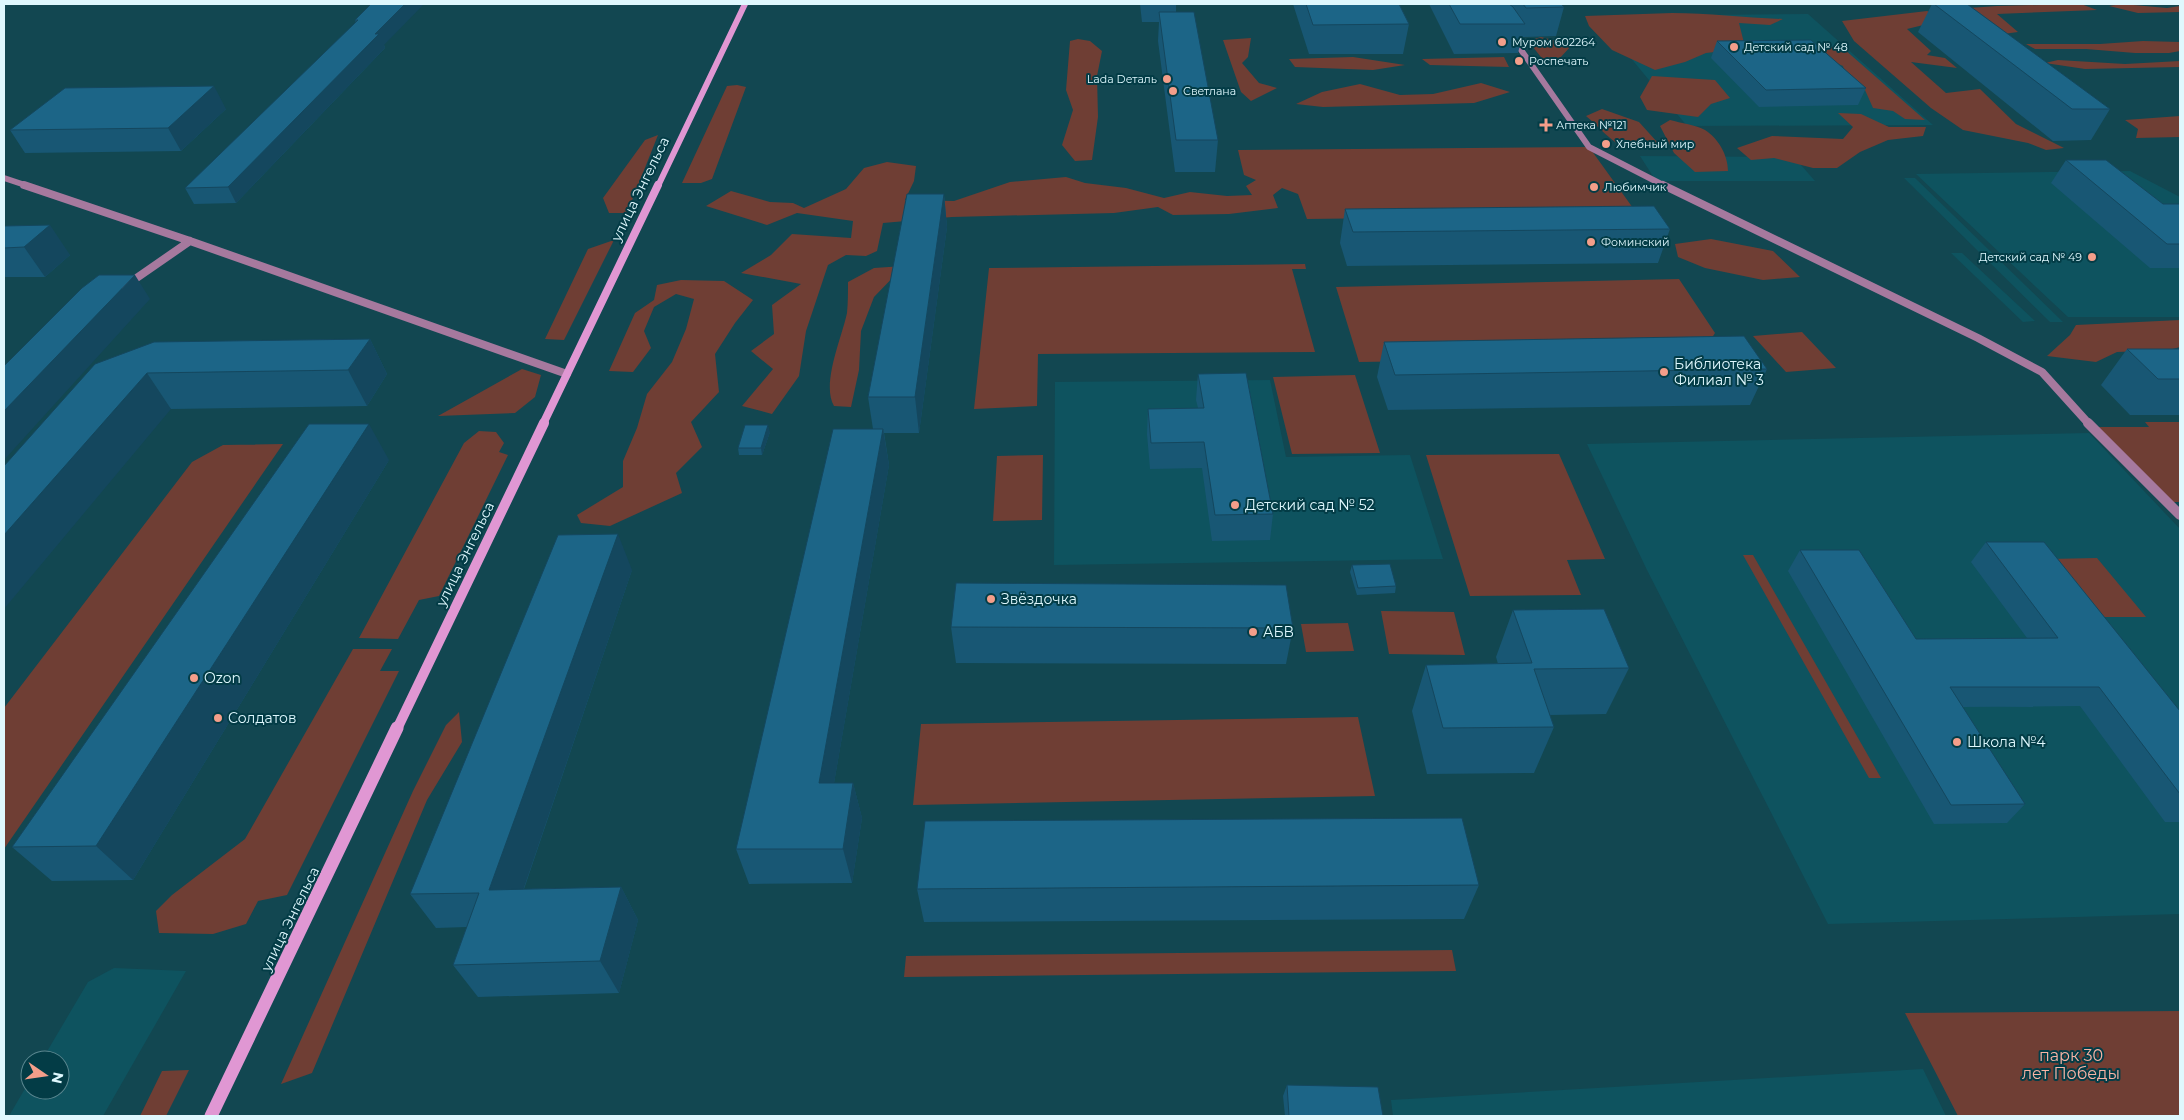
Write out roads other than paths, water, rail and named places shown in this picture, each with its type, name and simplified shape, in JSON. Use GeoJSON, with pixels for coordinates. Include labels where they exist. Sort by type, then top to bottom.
{"type":"FeatureCollection","features":[{"type":"Feature","properties":{"kind":"street","name":"улица Энгельса"},"geometry":{"type":"LineString","coordinates":[[211,1116],[745,4]]}},
{"type":"Feature","properties":{"kind":"lane"},"geometry":{"type":"LineString","coordinates":[[1510,33],[1589,147],[1702,205],[1978,338],[2042,372],[2079,414],[2180,515]]}},
{"type":"Feature","properties":{"kind":"lane"},"geometry":{"type":"LineString","coordinates":[[4,178],[190,241],[567,374]]}},
{"type":"Feature","properties":{"kind":"lane"},"geometry":{"type":"LineString","coordinates":[[120,290],[190,241]]}},
{"type":"Feature","properties":{"kind":"place","name":"Муром 602264"},"geometry":{"type":"Point","coordinates":[1502,42]}},
{"type":"Feature","properties":{"kind":"place","name":"Детский сад № 48"},"geometry":{"type":"Point","coordinates":[1734,47]}},
{"type":"Feature","properties":{"kind":"place","name":"Роспечать"},"geometry":{"type":"Point","coordinates":[1519,61]}},
{"type":"Feature","properties":{"kind":"place","name":"Lada Dеталь"},"geometry":{"type":"Point","coordinates":[1167,79]}},
{"type":"Feature","properties":{"kind":"place","name":"Светлана"},"geometry":{"type":"Point","coordinates":[1173,91]}},
{"type":"Feature","properties":{"kind":"place","name":"Аптека №121"},"geometry":{"type":"Point","coordinates":[1546,125]}},
{"type":"Feature","properties":{"kind":"place","name":"Хлебный мир"},"geometry":{"type":"Point","coordinates":[1606,144]}},
{"type":"Feature","properties":{"kind":"place","name":"Любимчик"},"geometry":{"type":"Point","coordinates":[1594,187]}},
{"type":"Feature","properties":{"kind":"place","name":"Фоминский"},"geometry":{"type":"Point","coordinates":[1591,242]}},
{"type":"Feature","properties":{"kind":"place","name":"Детский сад № 49"},"geometry":{"type":"Point","coordinates":[2092,257]}},
{"type":"Feature","properties":{"kind":"place","name":"Библиотека Филиал № 3"},"geometry":{"type":"Point","coordinates":[1664,372]}},
{"type":"Feature","properties":{"kind":"place","name":"Детский сад № 52"},"geometry":{"type":"Point","coordinates":[1235,505]}},
{"type":"Feature","properties":{"kind":"place","name":"Звёздочка"},"geometry":{"type":"Point","coordinates":[991,599]}},
{"type":"Feature","properties":{"kind":"place","name":"АБВ"},"geometry":{"type":"Point","coordinates":[1253,632]}},
{"type":"Feature","properties":{"kind":"place","name":"Ozon"},"geometry":{"type":"Point","coordinates":[194,678]}},
{"type":"Feature","properties":{"kind":"place","name":"Солдатов"},"geometry":{"type":"Point","coordinates":[218,718]}},
{"type":"Feature","properties":{"kind":"place","name":"Школа №4"},"geometry":{"type":"Point","coordinates":[1957,742]}},
{"type":"Feature","properties":{"kind":"park label","name":"парк 30 лет Победы"},"geometry":{"type":"Point","coordinates":[2071,1064]}}]}
